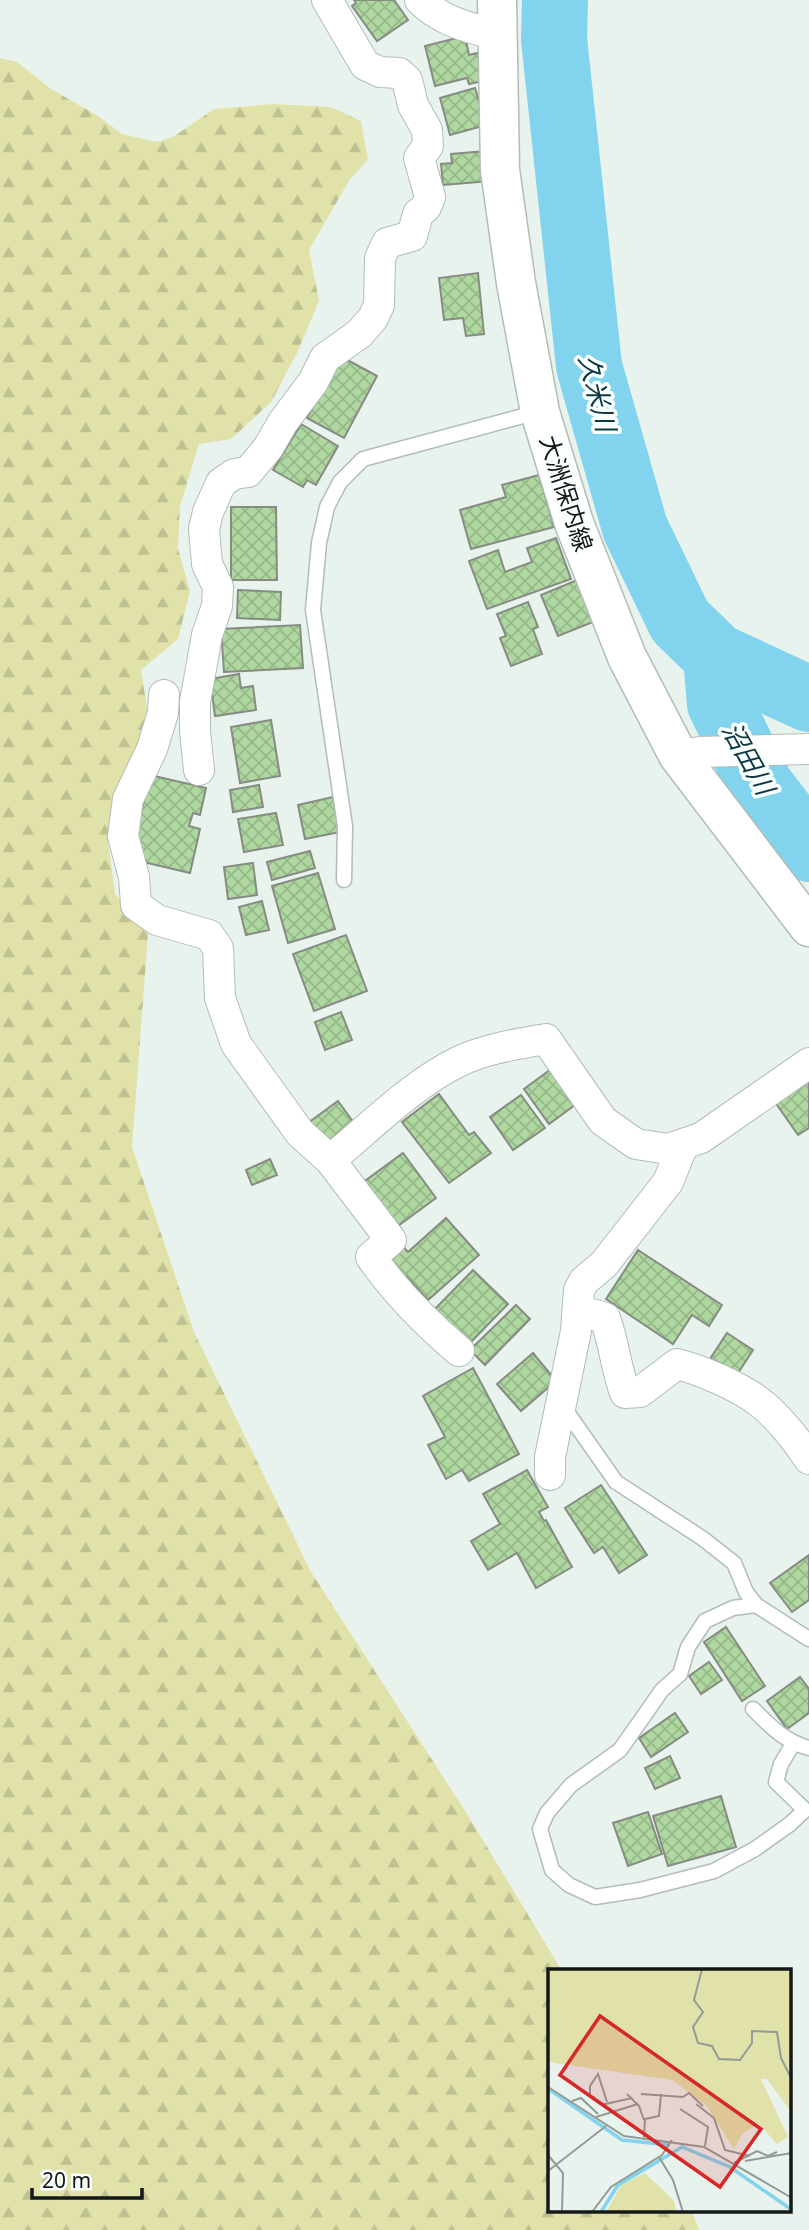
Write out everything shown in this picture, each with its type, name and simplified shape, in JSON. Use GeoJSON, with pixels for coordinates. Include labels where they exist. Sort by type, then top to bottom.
{"type":"FeatureCollection","features":[{"type":"Feature","properties":{"kind":"main road","name":"大洲保内線"},"geometry":{"type":"LineString","coordinates":[[497,18],[500,170],[516,283],[540,412],[574,523],[627,657],[689,754],[809,927]]}},
{"type":"Feature","properties":{"kind":"street"},"geometry":{"type":"LineString","coordinates":[[199,770],[195,702],[207,635],[217,606],[218,587],[207,564],[204,528],[208,512],[221,483],[234,474],[248,471],[268,448],[283,422],[313,382],[325,358],[359,334],[373,318],[379,305],[380,258],[387,243],[412,236],[418,214],[426,206],[429,197],[419,158],[428,146],[427,130],[413,105],[407,80],[399,74],[380,72],[365,65],[327,0]]}},
{"type":"Feature","properties":{"kind":"street"},"geometry":{"type":"LineString","coordinates":[[420,0],[431,11],[467,27],[497,18]]}},
{"type":"Feature","properties":{"kind":"street"},"geometry":{"type":"LineString","coordinates":[[164,695],[163,713],[152,749],[128,799],[123,836],[134,877],[136,905],[158,920],[209,935],[218,948],[220,998],[236,1044],[300,1133],[330,1160],[391,1240],[371,1257],[421,1319],[459,1351]]}},
{"type":"Feature","properties":{"kind":"street"},"geometry":{"type":"LineString","coordinates":[[689,754],[796,749]]}},
{"type":"Feature","properties":{"kind":"street"},"geometry":{"type":"LineString","coordinates":[[330,1160],[421,1085],[458,1062],[514,1044],[546,1039],[603,1121],[636,1144],[668,1149],[701,1139],[809,1063]]}},
{"type":"Feature","properties":{"kind":"street"},"geometry":{"type":"LineString","coordinates":[[550,1475],[550,1457],[578,1310],[579,1290],[584,1281],[604,1264],[668,1182],[682,1145]]}},
{"type":"Feature","properties":{"kind":"street"},"geometry":{"type":"LineString","coordinates":[[578,1310],[606,1318],[617,1371],[625,1393],[640,1392],[677,1364],[698,1369],[758,1401],[799,1444],[809,1459]]}},
{"type":"Feature","properties":{"kind":"lane"},"geometry":{"type":"LineString","coordinates":[[344,880],[345,825],[313,610],[319,543],[327,507],[340,482],[363,459],[540,412]]}},
{"type":"Feature","properties":{"kind":"lane"},"geometry":{"type":"LineString","coordinates":[[560,1403],[616,1482],[702,1538],[734,1563],[746,1592],[756,1605],[809,1639]]}},
{"type":"Feature","properties":{"kind":"lane"},"geometry":{"type":"LineString","coordinates":[[756,1605],[733,1608],[705,1621],[688,1647],[680,1674],[662,1690],[620,1750],[572,1785],[547,1813],[540,1829],[552,1870],[569,1885],[595,1897],[640,1890],[714,1871],[755,1849],[805,1810],[776,1782],[781,1764],[793,1744]]}},
{"type":"Feature","properties":{"kind":"lane"},"geometry":{"type":"LineString","coordinates":[[753,1709],[793,1744],[809,1748]]}},
{"type":"Feature","properties":{"kind":"green space"},"geometry":{"type":"Polygon","coordinates":[[[0,58],[17,62],[51,89],[98,116],[122,134],[157,142],[173,137],[214,109],[273,104],[331,107],[361,121],[368,160],[350,179],[309,250],[319,301],[297,353],[271,402],[231,439],[199,444],[180,506],[178,549],[190,591],[178,639],[141,670],[148,714],[146,748],[120,787],[108,841],[115,894],[148,934],[132,1147],[194,1332],[311,1572],[467,1814],[561,1969],[548,1969],[548,2212],[692,2212],[699,2230],[0,2230],[0,58]]]}},
{"type":"Feature","properties":{"kind":"building"},"geometry":{"type":"Polygon","coordinates":[[[354,0],[394,0],[408,20],[377,41],[352,6],[356,3],[354,0]]]}},
{"type":"Feature","properties":{"kind":"building"},"geometry":{"type":"Polygon","coordinates":[[[465,36],[469,55],[481,52],[487,80],[469,84],[467,78],[435,86],[425,46],[465,36]]]}},
{"type":"Feature","properties":{"kind":"building"},"geometry":{"type":"Polygon","coordinates":[[[475,88],[486,125],[450,135],[440,98],[475,88]]]}},
{"type":"Feature","properties":{"kind":"building"},"geometry":{"type":"Polygon","coordinates":[[[486,151],[490,181],[443,185],[441,164],[452,163],[451,154],[486,151]]]}},
{"type":"Feature","properties":{"kind":"building"},"geometry":{"type":"Polygon","coordinates":[[[478,273],[484,334],[466,336],[463,318],[444,320],[439,278],[478,273]]]}},
{"type":"Feature","properties":{"kind":"building"},"geometry":{"type":"Polygon","coordinates":[[[340,356],[377,376],[344,438],[307,418],[340,356]]]}},
{"type":"Feature","properties":{"kind":"building"},"geometry":{"type":"Polygon","coordinates":[[[301,424],[338,446],[316,485],[307,480],[303,487],[273,470],[301,424]]]}},
{"type":"Feature","properties":{"kind":"building"},"geometry":{"type":"Polygon","coordinates":[[[539,475],[554,527],[471,549],[460,510],[506,497],[502,485],[539,475]]]}},
{"type":"Feature","properties":{"kind":"building"},"geometry":{"type":"Polygon","coordinates":[[[231,507],[276,507],[277,580],[231,580],[231,507]]]}},
{"type":"Feature","properties":{"kind":"building"},"geometry":{"type":"Polygon","coordinates":[[[556,538],[571,579],[487,609],[469,561],[498,550],[505,572],[532,562],[527,548],[556,538]]]}},
{"type":"Feature","properties":{"kind":"building"},"geometry":{"type":"Polygon","coordinates":[[[577,580],[593,622],[558,636],[541,595],[577,580]]]}},
{"type":"Feature","properties":{"kind":"building"},"geometry":{"type":"Polygon","coordinates":[[[238,590],[281,592],[280,620],[237,618],[238,590]]]}},
{"type":"Feature","properties":{"kind":"building"},"geometry":{"type":"Polygon","coordinates":[[[528,602],[538,627],[533,629],[542,654],[511,666],[500,638],[506,636],[497,614],[528,602]]]}},
{"type":"Feature","properties":{"kind":"building"},"geometry":{"type":"Polygon","coordinates":[[[300,625],[303,668],[224,672],[221,629],[300,625]]]}},
{"type":"Feature","properties":{"kind":"building"},"geometry":{"type":"Polygon","coordinates":[[[239,674],[241,688],[253,686],[256,710],[215,716],[210,679],[239,674]]]}},
{"type":"Feature","properties":{"kind":"building"},"geometry":{"type":"Polygon","coordinates":[[[271,720],[280,776],[240,783],[231,727],[271,720]]]}},
{"type":"Feature","properties":{"kind":"building"},"geometry":{"type":"Polygon","coordinates":[[[150,775],[206,788],[200,815],[193,813],[189,826],[200,829],[190,873],[139,861],[142,848],[133,846],[150,775]]]}},
{"type":"Feature","properties":{"kind":"building"},"geometry":{"type":"Polygon","coordinates":[[[259,785],[263,807],[233,812],[230,790],[259,785]]]}},
{"type":"Feature","properties":{"kind":"building"},"geometry":{"type":"Polygon","coordinates":[[[333,797],[340,832],[305,839],[298,805],[333,797]]]}},
{"type":"Feature","properties":{"kind":"building"},"geometry":{"type":"Polygon","coordinates":[[[276,813],[283,845],[244,852],[238,819],[276,813]]]}},
{"type":"Feature","properties":{"kind":"building"},"geometry":{"type":"Polygon","coordinates":[[[310,851],[315,868],[272,880],[267,862],[310,851]]]}},
{"type":"Feature","properties":{"kind":"building"},"geometry":{"type":"Polygon","coordinates":[[[253,863],[257,895],[228,899],[224,867],[253,863]]]}},
{"type":"Feature","properties":{"kind":"building"},"geometry":{"type":"Polygon","coordinates":[[[318,873],[335,929],[288,943],[272,886],[318,873]]]}},
{"type":"Feature","properties":{"kind":"building"},"geometry":{"type":"Polygon","coordinates":[[[262,901],[269,930],[246,935],[239,907],[262,901]]]}},
{"type":"Feature","properties":{"kind":"building"},"geometry":{"type":"Polygon","coordinates":[[[346,935],[367,991],[314,1011],[293,954],[346,935]]]}},
{"type":"Feature","properties":{"kind":"building"},"geometry":{"type":"Polygon","coordinates":[[[341,1012],[352,1040],[325,1050],[315,1022],[341,1012]]]}},
{"type":"Feature","properties":{"kind":"building"},"geometry":{"type":"Polygon","coordinates":[[[554,1067],[579,1102],[549,1124],[524,1089],[554,1067]]]}},
{"type":"Feature","properties":{"kind":"building"},"geometry":{"type":"Polygon","coordinates":[[[809,1080],[809,1128],[798,1135],[775,1102],[809,1080]]]}},
{"type":"Feature","properties":{"kind":"building"},"geometry":{"type":"Polygon","coordinates":[[[439,1094],[469,1135],[474,1132],[491,1153],[449,1183],[402,1122],[439,1094]]]}},
{"type":"Feature","properties":{"kind":"building"},"geometry":{"type":"Polygon","coordinates":[[[521,1095],[545,1128],[513,1150],[490,1117],[521,1095]]]}},
{"type":"Feature","properties":{"kind":"building"},"geometry":{"type":"Polygon","coordinates":[[[338,1101],[354,1123],[323,1145],[308,1123],[338,1101]]]}},
{"type":"Feature","properties":{"kind":"building"},"geometry":{"type":"Polygon","coordinates":[[[403,1153],[436,1198],[391,1231],[358,1186],[403,1153]]]}},
{"type":"Feature","properties":{"kind":"building"},"geometry":{"type":"Polygon","coordinates":[[[270,1159],[277,1175],[252,1185],[246,1170],[270,1159]]]}},
{"type":"Feature","properties":{"kind":"building"},"geometry":{"type":"Polygon","coordinates":[[[446,1218],[479,1255],[428,1300],[407,1277],[402,1282],[383,1260],[401,1244],[408,1252],[446,1218]]]}},
{"type":"Feature","properties":{"kind":"building"},"geometry":{"type":"Polygon","coordinates":[[[638,1250],[722,1305],[709,1326],[692,1315],[673,1344],[606,1299],[638,1250]]]}},
{"type":"Feature","properties":{"kind":"building"},"geometry":{"type":"Polygon","coordinates":[[[473,1270],[508,1304],[466,1347],[431,1313],[473,1270]]]}},
{"type":"Feature","properties":{"kind":"building"},"geometry":{"type":"Polygon","coordinates":[[[516,1305],[530,1319],[485,1365],[470,1350],[516,1305]]]}},
{"type":"Feature","properties":{"kind":"building"},"geometry":{"type":"Polygon","coordinates":[[[727,1333],[753,1350],[734,1379],[708,1362],[727,1333]]]}},
{"type":"Feature","properties":{"kind":"building"},"geometry":{"type":"Polygon","coordinates":[[[533,1353],[556,1381],[521,1411],[497,1384],[533,1353]]]}},
{"type":"Feature","properties":{"kind":"building"},"geometry":{"type":"Polygon","coordinates":[[[473,1368],[519,1454],[469,1481],[462,1470],[446,1479],[428,1445],[445,1437],[423,1396],[473,1368]]]}},
{"type":"Feature","properties":{"kind":"building"},"geometry":{"type":"Polygon","coordinates":[[[527,1470],[548,1507],[539,1512],[572,1567],[536,1588],[517,1553],[488,1570],[471,1541],[500,1524],[483,1494],[527,1470]]]}},
{"type":"Feature","properties":{"kind":"building"},"geometry":{"type":"Polygon","coordinates":[[[601,1485],[647,1555],[619,1573],[603,1547],[594,1553],[565,1508],[601,1485]]]}},
{"type":"Feature","properties":{"kind":"building"},"geometry":{"type":"Polygon","coordinates":[[[809,1555],[809,1600],[792,1612],[770,1583],[809,1555]]]}},
{"type":"Feature","properties":{"kind":"building"},"geometry":{"type":"Polygon","coordinates":[[[726,1627],[765,1686],[742,1701],[704,1642],[726,1627]]]}},
{"type":"Feature","properties":{"kind":"building"},"geometry":{"type":"Polygon","coordinates":[[[709,1662],[722,1680],[701,1694],[689,1676],[709,1662]]]}},
{"type":"Feature","properties":{"kind":"building"},"geometry":{"type":"Polygon","coordinates":[[[800,1677],[809,1689],[809,1713],[787,1729],[767,1701],[800,1677]]]}},
{"type":"Feature","properties":{"kind":"building"},"geometry":{"type":"Polygon","coordinates":[[[675,1713],[688,1732],[651,1757],[639,1738],[675,1713]]]}},
{"type":"Feature","properties":{"kind":"building"},"geometry":{"type":"Polygon","coordinates":[[[670,1756],[680,1778],[655,1789],[645,1768],[670,1756]]]}},
{"type":"Feature","properties":{"kind":"building"},"geometry":{"type":"Polygon","coordinates":[[[721,1796],[736,1847],[668,1866],[653,1816],[721,1796]]]}},
{"type":"Feature","properties":{"kind":"building"},"geometry":{"type":"Polygon","coordinates":[[[648,1812],[662,1854],[628,1866],[613,1823],[648,1812]]]}},
{"type":"Feature","properties":{"kind":"waterway","name":"久米川"},"geometry":{"type":"LineString","coordinates":[[555,0],[554,39],[589,366],[635,528],[680,621],[716,656],[809,699]]}},
{"type":"Feature","properties":{"kind":"waterway","name":"沼田川"},"geometry":{"type":"LineString","coordinates":[[716,656],[720,704],[760,785],[809,849]]}}]}
